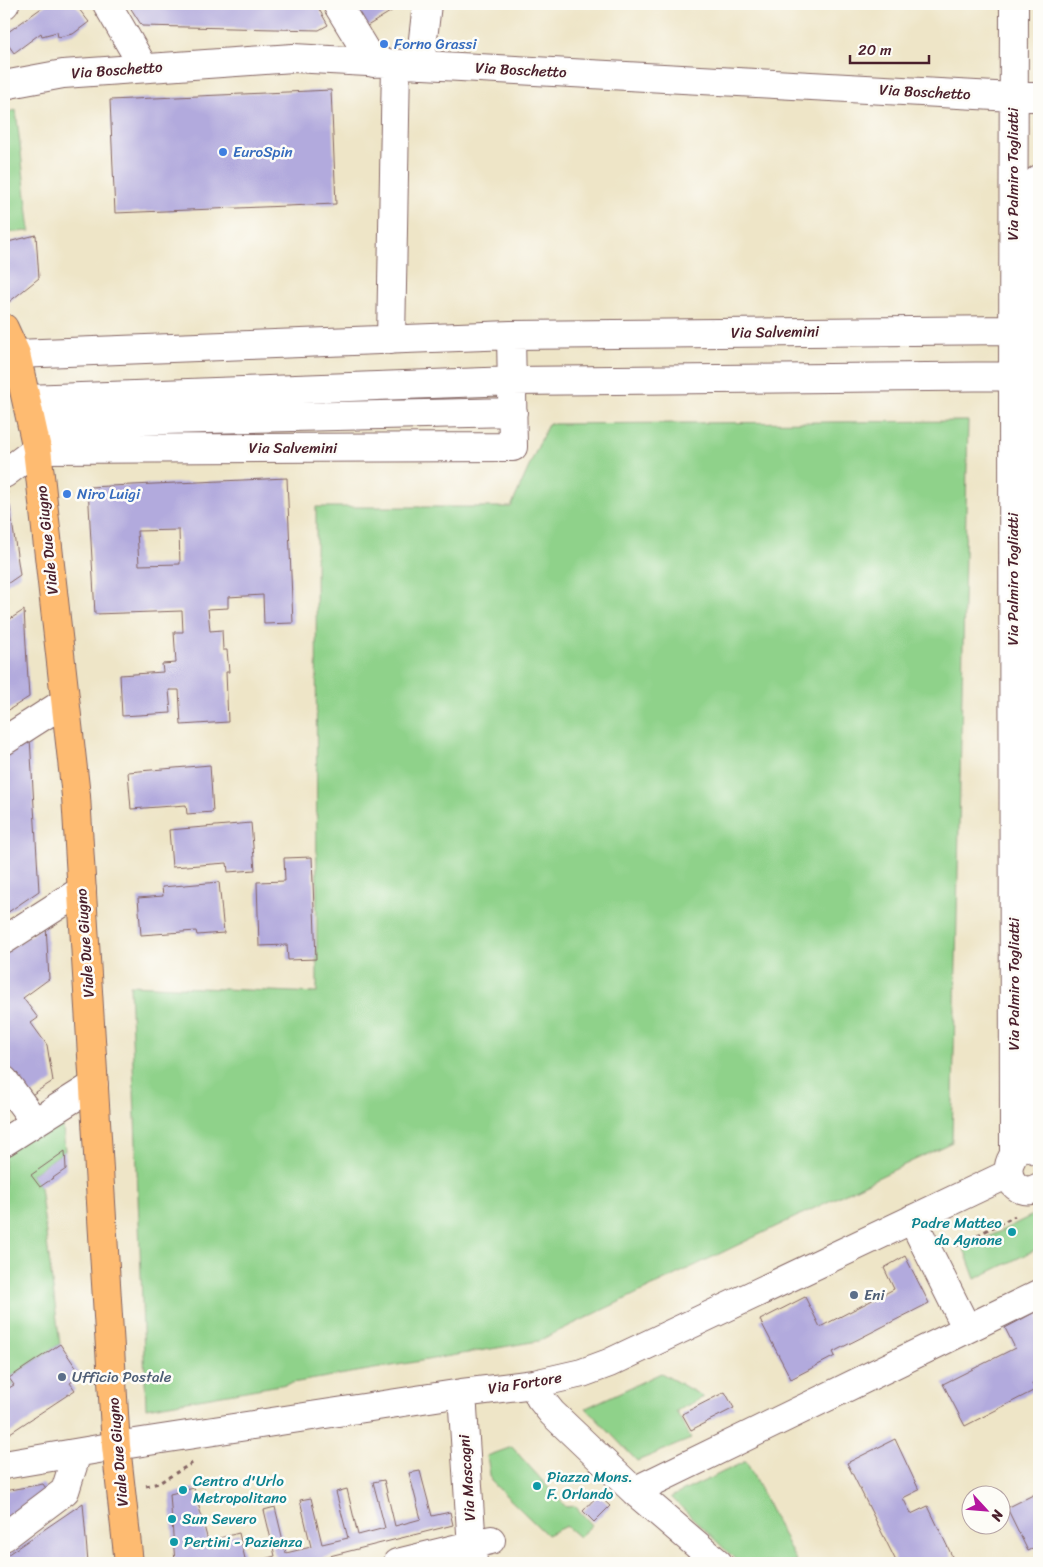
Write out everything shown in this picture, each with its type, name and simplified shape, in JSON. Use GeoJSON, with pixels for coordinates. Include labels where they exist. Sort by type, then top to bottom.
{"type":"FeatureCollection","features":[{"type":"Feature","properties":{"kind":"main road","name":"Viale Due Giugno"},"geometry":{"type":"LineString","coordinates":[[4,328],[16,354],[38,450],[76,796],[116,1446],[129,1563]]}},
{"type":"Feature","properties":{"kind":"street"},"geometry":{"type":"LineString","coordinates":[[107,4],[144,68]]}},
{"type":"Feature","properties":{"kind":"street"},"geometry":{"type":"LineString","coordinates":[[337,4],[396,64]]}},
{"type":"Feature","properties":{"kind":"street"},"geometry":{"type":"LineString","coordinates":[[391,340],[396,64],[427,4]]}},
{"type":"Feature","properties":{"kind":"street","name":"Via Palmiro Togliatti"},"geometry":{"type":"LineString","coordinates":[[1014,4],[1026,97],[1024,1158]]}},
{"type":"Feature","properties":{"kind":"street","name":"Via Boschetto"},"geometry":{"type":"LineString","coordinates":[[4,85],[63,74],[293,58],[1026,97]]}},
{"type":"Feature","properties":{"kind":"street","name":"Via Palmiro Togliatti"},"geometry":{"type":"LineString","coordinates":[[1026,328],[1039,179]]}},
{"type":"Feature","properties":{"kind":"street","name":"Via Salvemini"},"geometry":{"type":"LineString","coordinates":[[16,354],[511,335],[1026,328]]}},
{"type":"Feature","properties":{"kind":"street","name":"Via Salvemini"},"geometry":{"type":"LineString","coordinates":[[38,450],[513,447],[511,335]]}},
{"type":"Feature","properties":{"kind":"street"},"geometry":{"type":"LineString","coordinates":[[30,411],[512,381],[1025,376]]}},
{"type":"Feature","properties":{"kind":"street","name":"Via Palmiro Togliatti"},"geometry":{"type":"LineString","coordinates":[[1024,1158],[1038,404],[1025,376]]}},
{"type":"Feature","properties":{"kind":"street","name":"Via Salvemini"},"geometry":{"type":"LineString","coordinates":[[30,411],[513,412]]}},
{"type":"Feature","properties":{"kind":"street"},"geometry":{"type":"LineString","coordinates":[[4,474],[38,450]]}},
{"type":"Feature","properties":{"kind":"street"},"geometry":{"type":"LineString","coordinates":[[4,741],[65,702]]}},
{"type":"Feature","properties":{"kind":"street"},"geometry":{"type":"LineString","coordinates":[[4,940],[82,890]]}},
{"type":"Feature","properties":{"kind":"street"},"geometry":{"type":"LineString","coordinates":[[4,1080],[35,1122]]}},
{"type":"Feature","properties":{"kind":"street"},"geometry":{"type":"LineString","coordinates":[[4,1142],[94,1085]]}},
{"type":"Feature","properties":{"kind":"street"},"geometry":{"type":"LineString","coordinates":[[1024,1158],[1010,1180],[1015,1186],[1022,1189],[1029,1190],[1039,1187]]}},
{"type":"Feature","properties":{"kind":"street","name":"Via Fortore"},"geometry":{"type":"LineString","coordinates":[[4,1465],[462,1393],[534,1384],[582,1373],[608,1363],[912,1219],[1024,1158]]}},
{"type":"Feature","properties":{"kind":"street"},"geometry":{"type":"LineString","coordinates":[[912,1219],[967,1329]]}},
{"type":"Feature","properties":{"kind":"street"},"geometry":{"type":"LineString","coordinates":[[634,1491],[1039,1294]]}},
{"type":"Feature","properties":{"kind":"street"},"geometry":{"type":"LineString","coordinates":[[534,1384],[540,1398],[552,1413],[634,1491],[718,1563]]}},
{"type":"Feature","properties":{"kind":"street","name":"Via Mascagni"},"geometry":{"type":"LineString","coordinates":[[462,1393],[478,1549]]}},
{"type":"Feature","properties":{"kind":"street"},"geometry":{"type":"LineString","coordinates":[[4,1536],[65,1491],[77,1453]]}},
{"type":"Feature","properties":{"kind":"street"},"geometry":{"type":"LineString","coordinates":[[397,1563],[478,1549]]}},
{"type":"Feature","properties":{"kind":"green space"},"geometry":{"type":"Polygon","coordinates":[[[16,110],[30,231],[4,233],[4,113],[16,110]]]}},
{"type":"Feature","properties":{"kind":"green space"},"geometry":{"type":"Polygon","coordinates":[[[968,421],[952,1142],[538,1341],[146,1408],[130,985],[317,993],[316,507],[511,507],[548,424],[968,421]]]}},
{"type":"Feature","properties":{"kind":"green space"},"geometry":{"type":"Polygon","coordinates":[[[62,1116],[65,1151],[31,1175],[40,1187],[60,1344],[9,1378],[14,1385],[4,1391],[4,1154],[62,1116]]]}},
{"type":"Feature","properties":{"kind":"green space"},"geometry":{"type":"Polygon","coordinates":[[[1039,1212],[1039,1248],[975,1279],[964,1249],[1039,1212]]]}},
{"type":"Feature","properties":{"kind":"green space"},"geometry":{"type":"Polygon","coordinates":[[[661,1373],[704,1397],[676,1411],[691,1439],[637,1461],[586,1408],[661,1373]]]}},
{"type":"Feature","properties":{"kind":"green space"},"geometry":{"type":"Polygon","coordinates":[[[512,1447],[566,1507],[575,1506],[592,1525],[579,1537],[566,1526],[547,1535],[491,1481],[487,1456],[512,1447]]]}},
{"type":"Feature","properties":{"kind":"green space"},"geometry":{"type":"Polygon","coordinates":[[[746,1461],[797,1563],[739,1563],[671,1497],[746,1461]]]}},
{"type":"Feature","properties":{"kind":"building"},"geometry":{"type":"Polygon","coordinates":[[[47,4],[75,4],[89,22],[73,34],[58,37],[57,32],[42,36],[41,33],[14,53],[4,39],[4,35],[47,4]]]}},
{"type":"Feature","properties":{"kind":"building"},"geometry":{"type":"Polygon","coordinates":[[[128,4],[316,4],[328,25],[319,30],[142,26],[128,4]]]}},
{"type":"Feature","properties":{"kind":"building"},"geometry":{"type":"Polygon","coordinates":[[[350,4],[403,4],[364,28],[350,4]]]}},
{"type":"Feature","properties":{"kind":"building","name":"EuroSpin"},"geometry":{"type":"Polygon","coordinates":[[[331,90],[336,204],[115,213],[110,100],[331,90]]]}},
{"type":"Feature","properties":{"kind":"building"},"geometry":{"type":"Polygon","coordinates":[[[36,235],[39,278],[9,302],[4,289],[4,243],[36,235]]]}},
{"type":"Feature","properties":{"kind":"building"},"geometry":{"type":"Polygon","coordinates":[[[287,478],[293,623],[264,624],[263,595],[228,597],[228,608],[208,609],[210,631],[222,630],[223,650],[227,650],[229,672],[226,672],[228,722],[181,725],[179,690],[169,690],[171,713],[122,716],[120,675],[163,672],[162,664],[176,663],[174,632],[183,632],[182,611],[95,614],[88,487],[287,478]],[[179,530],[137,531],[139,565],[180,564],[179,530]]]}},
{"type":"Feature","properties":{"kind":"building"},"geometry":{"type":"Polygon","coordinates":[[[7,488],[20,575],[4,586],[4,491],[7,488]]]}},
{"type":"Feature","properties":{"kind":"building"},"geometry":{"type":"Polygon","coordinates":[[[24,610],[29,697],[4,713],[4,623],[24,610]]]}},
{"type":"Feature","properties":{"kind":"building"},"geometry":{"type":"Polygon","coordinates":[[[30,738],[39,891],[4,915],[4,755],[30,738]]]}},
{"type":"Feature","properties":{"kind":"building"},"geometry":{"type":"Polygon","coordinates":[[[210,765],[213,812],[187,814],[186,805],[131,809],[128,772],[210,765]]]}},
{"type":"Feature","properties":{"kind":"building"},"geometry":{"type":"Polygon","coordinates":[[[251,823],[255,870],[228,872],[227,863],[172,867],[169,830],[251,823]]]}},
{"type":"Feature","properties":{"kind":"building"},"geometry":{"type":"Polygon","coordinates":[[[312,857],[316,959],[288,960],[287,945],[259,946],[257,882],[285,881],[284,858],[312,857]]]}},
{"type":"Feature","properties":{"kind":"building"},"geometry":{"type":"Polygon","coordinates":[[[219,882],[224,933],[197,935],[196,931],[141,935],[138,898],[163,896],[162,887],[219,882]]]}},
{"type":"Feature","properties":{"kind":"building"},"geometry":{"type":"Polygon","coordinates":[[[46,925],[49,979],[23,998],[38,1018],[31,1023],[47,1045],[53,1081],[30,1096],[4,1060],[4,953],[46,925]]]}},
{"type":"Feature","properties":{"kind":"building"},"geometry":{"type":"Polygon","coordinates":[[[65,1151],[66,1169],[40,1187],[31,1175],[65,1151]]]}},
{"type":"Feature","properties":{"kind":"building"},"geometry":{"type":"Polygon","coordinates":[[[905,1256],[929,1303],[833,1352],[835,1356],[791,1379],[760,1320],[805,1297],[820,1327],[894,1289],[884,1268],[905,1256]]]}},
{"type":"Feature","properties":{"kind":"building"},"geometry":{"type":"Polygon","coordinates":[[[1039,1310],[1039,1380],[1032,1384],[1035,1390],[965,1426],[943,1384],[1015,1348],[1005,1328],[1039,1310]]]}},
{"type":"Feature","properties":{"kind":"building"},"geometry":{"type":"Polygon","coordinates":[[[60,1344],[81,1375],[70,1383],[75,1390],[4,1436],[4,1391],[14,1385],[9,1378],[60,1344]]]}},
{"type":"Feature","properties":{"kind":"building"},"geometry":{"type":"Polygon","coordinates":[[[725,1392],[734,1408],[691,1430],[682,1414],[725,1392]]]}},
{"type":"Feature","properties":{"kind":"building"},"geometry":{"type":"Polygon","coordinates":[[[895,1439],[919,1490],[903,1498],[911,1514],[928,1506],[952,1556],[936,1563],[897,1563],[847,1463],[895,1439]]]}},
{"type":"Feature","properties":{"kind":"building"},"geometry":{"type":"Polygon","coordinates":[[[420,1471],[432,1516],[450,1512],[453,1525],[302,1563],[249,1563],[275,1556],[264,1510],[275,1507],[286,1553],[311,1547],[300,1500],[311,1498],[322,1544],[348,1538],[336,1492],[347,1489],[358,1535],[385,1528],[373,1482],[384,1480],[395,1526],[421,1519],[409,1473],[420,1471]]]}},
{"type":"Feature","properties":{"kind":"building"},"geometry":{"type":"Polygon","coordinates":[[[43,1484],[48,1491],[4,1521],[4,1491],[43,1484]]]}},
{"type":"Feature","properties":{"kind":"building"},"geometry":{"type":"Polygon","coordinates":[[[194,1488],[208,1541],[239,1533],[246,1563],[175,1563],[170,1494],[194,1488]]]}},
{"type":"Feature","properties":{"kind":"building"},"geometry":{"type":"Polygon","coordinates":[[[1039,1492],[1039,1546],[1028,1551],[1010,1514],[1010,1506],[1039,1492]]]}},
{"type":"Feature","properties":{"kind":"building"},"geometry":{"type":"Polygon","coordinates":[[[598,1495],[610,1506],[594,1522],[583,1511],[598,1495]]]}},
{"type":"Feature","properties":{"kind":"building"},"geometry":{"type":"Polygon","coordinates":[[[83,1503],[88,1563],[4,1563],[4,1557],[83,1503]]]}},
{"type":"Feature","properties":{"kind":"place","name":"Forno Grassi"},"geometry":{"type":"Point","coordinates":[384,44]}},
{"type":"Feature","properties":{"kind":"place","name":"EuroSpin"},"geometry":{"type":"Point","coordinates":[223,152]}},
{"type":"Feature","properties":{"kind":"place","name":"Niro Luigi"},"geometry":{"type":"Point","coordinates":[67,494]}},
{"type":"Feature","properties":{"kind":"place","name":"Padre Matteo da Agnone"},"geometry":{"type":"Point","coordinates":[1012,1232]}},
{"type":"Feature","properties":{"kind":"place","name":"Eni"},"geometry":{"type":"Point","coordinates":[854,1295]}},
{"type":"Feature","properties":{"kind":"place","name":"Ufficio Postale"},"geometry":{"type":"Point","coordinates":[62,1377]}},
{"type":"Feature","properties":{"kind":"place","name":"Piazza Mons. F. Orlando"},"geometry":{"type":"Point","coordinates":[537,1486]}},
{"type":"Feature","properties":{"kind":"place","name":"Centro d'Urlo Metropolitano"},"geometry":{"type":"Point","coordinates":[183,1490]}},
{"type":"Feature","properties":{"kind":"place","name":"Sun Severo"},"geometry":{"type":"Point","coordinates":[172,1519]}},
{"type":"Feature","properties":{"kind":"place","name":"Pertini - Pazienza"},"geometry":{"type":"Point","coordinates":[174,1542]}}]}
